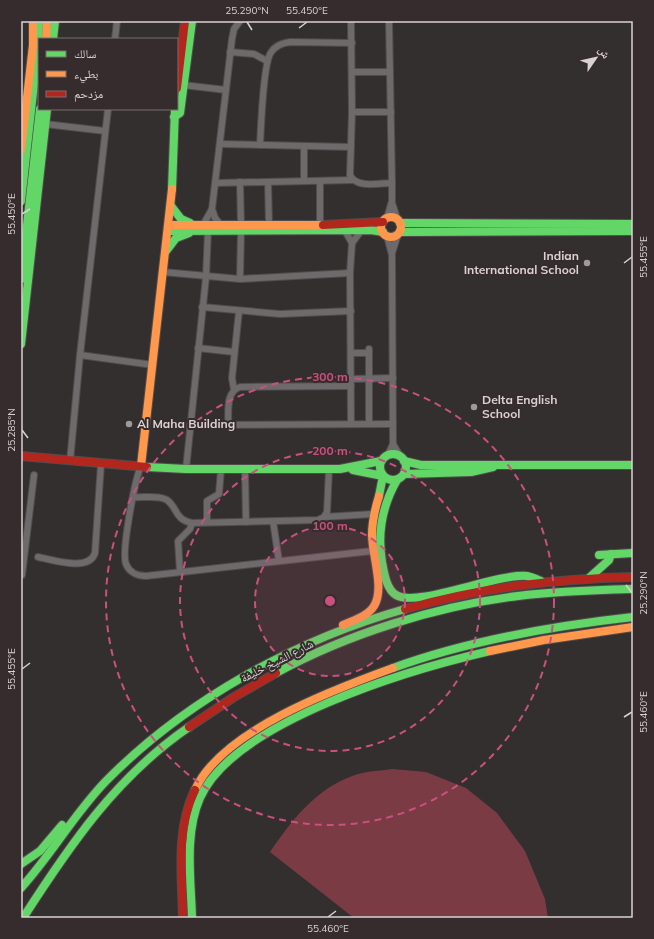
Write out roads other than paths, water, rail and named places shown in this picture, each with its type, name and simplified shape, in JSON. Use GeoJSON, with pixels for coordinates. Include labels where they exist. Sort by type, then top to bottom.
{"type":"FeatureCollection","features":[{"type":"Feature","properties":{"kind":"main road"},"geometry":{"type":"LineString","coordinates":[[21,202],[34,21]]}},
{"type":"Feature","properties":{"kind":"main road"},"geometry":{"type":"LineString","coordinates":[[39,38],[40,21]]}},
{"type":"Feature","properties":{"kind":"main road"},"geometry":{"type":"LineString","coordinates":[[46,38],[47,21]]}},
{"type":"Feature","properties":{"kind":"main road"},"geometry":{"type":"LineString","coordinates":[[53,38],[55,21]]}},
{"type":"Feature","properties":{"kind":"main road"},"geometry":{"type":"LineString","coordinates":[[142,466],[171,206],[174,113],[180,113],[184,21]]}},
{"type":"Feature","properties":{"kind":"main road"},"geometry":{"type":"LineString","coordinates":[[180,87],[192,21]]}},
{"type":"Feature","properties":{"kind":"main road"},"geometry":{"type":"LineString","coordinates":[[21,150],[26,128],[38,47]]}},
{"type":"Feature","properties":{"kind":"main road"},"geometry":{"type":"LineString","coordinates":[[21,279],[40,110]]}},
{"type":"Feature","properties":{"kind":"main road"},"geometry":{"type":"LineString","coordinates":[[21,344],[23,306],[47,110]]}},
{"type":"Feature","properties":{"kind":"main road"},"geometry":{"type":"LineString","coordinates":[[171,206],[175,213],[184,221],[204,229]]}},
{"type":"Feature","properties":{"kind":"main road"},"geometry":{"type":"LineString","coordinates":[[166,252],[179,236],[221,225],[241,228],[269,225],[320,225],[385,220],[393,218],[399,222],[633,224]]}},
{"type":"Feature","properties":{"kind":"main road"},"geometry":{"type":"LineString","coordinates":[[385,220],[385,234]]}},
{"type":"Feature","properties":{"kind":"main road"},"geometry":{"type":"LineString","coordinates":[[399,222],[399,233]]}},
{"type":"Feature","properties":{"kind":"main road"},"geometry":{"type":"LineString","coordinates":[[168,228],[361,230],[395,237],[399,233],[633,231]]}},
{"type":"Feature","properties":{"kind":"main road"},"geometry":{"type":"LineString","coordinates":[[340,469],[381,461],[388,455],[394,454],[402,459],[421,465],[633,465]]}},
{"type":"Feature","properties":{"kind":"main road"},"geometry":{"type":"LineString","coordinates":[[21,456],[101,464],[186,469],[340,469],[383,476],[391,481],[397,480]]}},
{"type":"Feature","properties":{"kind":"main road"},"geometry":{"type":"LineString","coordinates":[[402,459],[404,474]]}},
{"type":"Feature","properties":{"kind":"main road"},"geometry":{"type":"LineString","coordinates":[[313,642],[331,630],[365,615],[375,604],[379,591],[372,552],[373,514],[382,490],[383,476],[380,470],[381,461]]}},
{"type":"Feature","properties":{"kind":"main road"},"geometry":{"type":"LineString","coordinates":[[499,464],[482,470],[468,472],[420,472],[404,474],[397,480],[389,494],[384,509],[380,539],[383,570],[390,587],[396,595],[405,598],[418,597],[513,576],[528,576],[542,581]]}},
{"type":"Feature","properties":{"kind":"main road"},"geometry":{"type":"LineString","coordinates":[[603,565],[599,554],[633,553]]}},
{"type":"Feature","properties":{"kind":"main road"},"geometry":{"type":"LineString","coordinates":[[589,578],[603,565],[611,554]]}},
{"type":"Feature","properties":{"kind":"main road","name":"شارع الشيخ خليفة"},"geometry":{"type":"LineString","coordinates":[[21,888],[34,874],[84,807],[119,770],[186,715],[245,677],[313,642],[409,607],[497,587],[542,581],[633,577]]}},
{"type":"Feature","properties":{"kind":"main road","name":"شارع الشيخ خليفة"},"geometry":{"type":"LineString","coordinates":[[23,918],[62,859],[96,813],[152,757],[220,706],[262,681],[294,664],[356,638],[438,611],[492,600],[541,593],[633,589]]}},
{"type":"Feature","properties":{"kind":"main road"},"geometry":{"type":"LineString","coordinates":[[183,918],[182,847],[184,819],[188,806],[199,781],[207,770],[216,760],[238,742],[292,711],[385,671],[413,661],[561,625],[633,617]]}},
{"type":"Feature","properties":{"kind":"main road"},"geometry":{"type":"LineString","coordinates":[[585,633],[585,628],[587,625],[613,619]]}},
{"type":"Feature","properties":{"kind":"main road"},"geometry":{"type":"LineString","coordinates":[[192,918],[191,848],[193,819],[196,808],[207,786],[222,766],[232,757],[296,719],[326,704],[399,675],[464,656],[585,633],[633,627]]}},
{"type":"Feature","properties":{"kind":"main road"},"geometry":{"type":"LineString","coordinates":[[21,864],[33,857],[71,815],[84,807]]}},
{"type":"Feature","properties":{"kind":"main road"},"geometry":{"type":"LineString","coordinates":[[21,911],[55,865],[62,859]]}},
{"type":"Feature","properties":{"kind":"street"},"geometry":{"type":"LineString","coordinates":[[115,38],[117,21]]}},
{"type":"Feature","properties":{"kind":"street"},"geometry":{"type":"LineString","coordinates":[[186,469],[206,277],[204,229],[212,209],[216,183],[232,34],[240,21]]}},
{"type":"Feature","properties":{"kind":"street"},"geometry":{"type":"LineString","coordinates":[[351,21],[352,112],[350,175],[353,180],[358,183],[392,183]]}},
{"type":"Feature","properties":{"kind":"street"},"geometry":{"type":"LineString","coordinates":[[389,21],[392,201],[399,222]]}},
{"type":"Feature","properties":{"kind":"street"},"geometry":{"type":"LineString","coordinates":[[260,145],[267,61],[274,49],[286,42],[352,43]]}},
{"type":"Feature","properties":{"kind":"street"},"geometry":{"type":"LineString","coordinates":[[230,52],[254,54],[267,61]]}},
{"type":"Feature","properties":{"kind":"street"},"geometry":{"type":"LineString","coordinates":[[352,72],[390,72]]}},
{"type":"Feature","properties":{"kind":"street"},"geometry":{"type":"LineString","coordinates":[[180,87],[226,90]]}},
{"type":"Feature","properties":{"kind":"street"},"geometry":{"type":"LineString","coordinates":[[70,461],[80,355],[108,110]]}},
{"type":"Feature","properties":{"kind":"street"},"geometry":{"type":"LineString","coordinates":[[352,112],[391,112]]}},
{"type":"Feature","properties":{"kind":"street"},"geometry":{"type":"LineString","coordinates":[[45,124],[105,130]]}},
{"type":"Feature","properties":{"kind":"street"},"geometry":{"type":"LineString","coordinates":[[220,144],[351,147]]}},
{"type":"Feature","properties":{"kind":"street"},"geometry":{"type":"LineString","coordinates":[[304,146],[304,181]]}},
{"type":"Feature","properties":{"kind":"street"},"geometry":{"type":"LineString","coordinates":[[216,183],[353,180]]}},
{"type":"Feature","properties":{"kind":"street"},"geometry":{"type":"LineString","coordinates":[[320,181],[320,225]]}},
{"type":"Feature","properties":{"kind":"street"},"geometry":{"type":"LineString","coordinates":[[240,182],[240,279]]}},
{"type":"Feature","properties":{"kind":"street"},"geometry":{"type":"LineString","coordinates":[[268,182],[269,225]]}},
{"type":"Feature","properties":{"kind":"street"},"geometry":{"type":"LineString","coordinates":[[385,220],[392,201]]}},
{"type":"Feature","properties":{"kind":"street"},"geometry":{"type":"LineString","coordinates":[[212,209],[215,218],[221,225]]}},
{"type":"Feature","properties":{"kind":"street"},"geometry":{"type":"LineString","coordinates":[[352,243],[361,230]]}},
{"type":"Feature","properties":{"kind":"street"},"geometry":{"type":"LineString","coordinates":[[346,231],[352,243],[350,273],[351,424]]}},
{"type":"Feature","properties":{"kind":"street"},"geometry":{"type":"LineString","coordinates":[[392,254],[399,233]]}},
{"type":"Feature","properties":{"kind":"street"},"geometry":{"type":"LineString","coordinates":[[385,234],[392,254],[393,424],[392,444],[388,455]]}},
{"type":"Feature","properties":{"kind":"street"},"geometry":{"type":"LineString","coordinates":[[163,272],[240,279],[350,273]]}},
{"type":"Feature","properties":{"kind":"street"},"geometry":{"type":"LineString","coordinates":[[202,307],[291,314],[351,311]]}},
{"type":"Feature","properties":{"kind":"street"},"geometry":{"type":"LineString","coordinates":[[228,425],[230,398],[234,390],[232,378],[238,311]]}},
{"type":"Feature","properties":{"kind":"street"},"geometry":{"type":"LineString","coordinates":[[198,348],[234,352]]}},
{"type":"Feature","properties":{"kind":"street"},"geometry":{"type":"LineString","coordinates":[[351,353],[369,351],[369,424]]}},
{"type":"Feature","properties":{"kind":"street"},"geometry":{"type":"LineString","coordinates":[[80,355],[153,365]]}},
{"type":"Feature","properties":{"kind":"street"},"geometry":{"type":"LineString","coordinates":[[234,390],[243,387],[351,382],[369,379],[393,378]]}},
{"type":"Feature","properties":{"kind":"street"},"geometry":{"type":"LineString","coordinates":[[190,425],[393,424]]}},
{"type":"Feature","properties":{"kind":"street"},"geometry":{"type":"LineString","coordinates":[[392,444],[402,459]]}},
{"type":"Feature","properties":{"kind":"street"},"geometry":{"type":"LineString","coordinates":[[38,557],[83,564],[92,559],[95,553],[101,464]]}},
{"type":"Feature","properties":{"kind":"street"},"geometry":{"type":"LineString","coordinates":[[142,466],[136,480],[125,556],[128,568],[134,573],[142,576],[372,552]]}},
{"type":"Feature","properties":{"kind":"street"},"geometry":{"type":"LineString","coordinates":[[206,522],[207,501],[219,494],[221,469]]}},
{"type":"Feature","properties":{"kind":"street"},"geometry":{"type":"LineString","coordinates":[[245,469],[246,522]]}},
{"type":"Feature","properties":{"kind":"street"},"geometry":{"type":"LineString","coordinates":[[324,517],[328,509],[329,469]]}},
{"type":"Feature","properties":{"kind":"street"},"geometry":{"type":"LineString","coordinates":[[22,575],[25,528],[34,475]]}},
{"type":"Feature","properties":{"kind":"street"},"geometry":{"type":"LineString","coordinates":[[133,497],[164,499],[169,502],[181,518],[192,523],[318,520],[324,517],[373,514]]}},
{"type":"Feature","properties":{"kind":"street"},"geometry":{"type":"LineString","coordinates":[[273,521],[279,561]]}},
{"type":"Feature","properties":{"kind":"street"},"geometry":{"type":"LineString","coordinates":[[21,523],[25,528]]}},
{"type":"Feature","properties":{"kind":"street"},"geometry":{"type":"LineString","coordinates":[[180,572],[178,541],[190,529],[192,523]]}},
{"type":"Feature","properties":{"kind":"place","name":"Indian International School"},"geometry":{"type":"Point","coordinates":[587,263]}},
{"type":"Feature","properties":{"kind":"place","name":"Delta English School"},"geometry":{"type":"Point","coordinates":[474,407]}},
{"type":"Feature","properties":{"kind":"place","name":"Al Maha Building"},"geometry":{"type":"Point","coordinates":[129,424]}}]}
